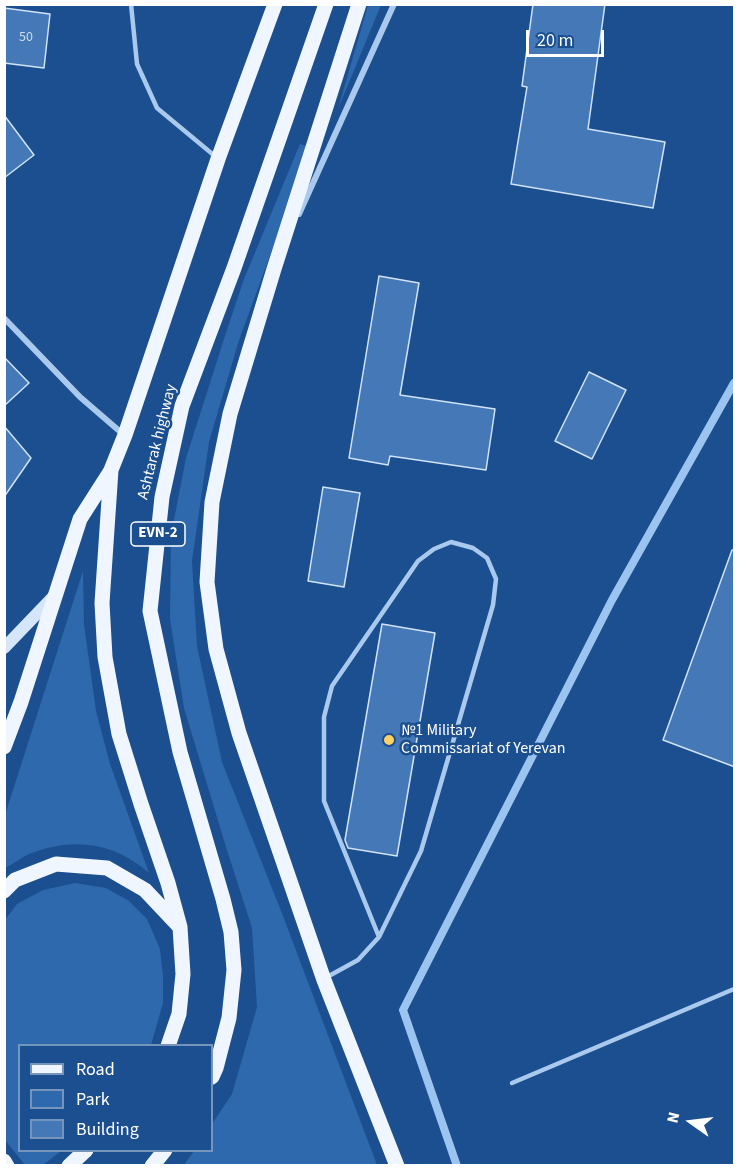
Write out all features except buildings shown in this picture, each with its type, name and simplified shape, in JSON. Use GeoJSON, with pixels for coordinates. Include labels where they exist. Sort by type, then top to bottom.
{"type":"FeatureCollection","features":[{"type":"Feature","properties":{"kind":"main road","name":"Ashtarak highway"},"geometry":{"type":"LineString","coordinates":[[169,1044],[179,1014],[183,975],[180,927],[168,883],[119,734],[105,657],[102,603],[111,470],[218,159],[275,4]]}},
{"type":"Feature","properties":{"kind":"main road","name":"Ashtarak highway"},"geometry":{"type":"LineString","coordinates":[[213,1075],[229,1018],[234,970],[231,932],[180,752],[150,611],[162,497],[182,406],[242,246],[326,4]]}},
{"type":"Feature","properties":{"kind":"main road"},"geometry":{"type":"LineString","coordinates":[[359,4],[230,414],[212,502],[207,582],[216,649],[239,733],[324,980],[397,1166]]}},
{"type":"Feature","properties":{"kind":"main road"},"geometry":{"type":"LineString","coordinates":[[4,747],[21,702],[80,519],[111,470]]}},
{"type":"Feature","properties":{"kind":"main road"},"geometry":{"type":"LineString","coordinates":[[4,891],[15,880],[56,864],[107,868],[145,890],[180,927]]}},
{"type":"Feature","properties":{"kind":"main road"},"geometry":{"type":"LineString","coordinates":[[69,1166],[84,1152]]}},
{"type":"Feature","properties":{"kind":"main road"},"geometry":{"type":"LineString","coordinates":[[152,1166],[163,1152]]}},
{"type":"Feature","properties":{"kind":"main road"},"geometry":{"type":"LineString","coordinates":[[4,1161],[7,1166]]}},
{"type":"Feature","properties":{"kind":"street"},"geometry":{"type":"LineString","coordinates":[[274,269],[394,4]]}},
{"type":"Feature","properties":{"kind":"street"},"geometry":{"type":"LineString","coordinates":[[4,318],[80,397],[124,435]]}},
{"type":"Feature","properties":{"kind":"street"},"geometry":{"type":"LineString","coordinates":[[4,648],[54,596]]}},
{"type":"Feature","properties":{"kind":"lane"},"geometry":{"type":"LineString","coordinates":[[131,4],[137,64],[157,108],[218,159]]}},
{"type":"Feature","properties":{"kind":"lane"},"geometry":{"type":"LineString","coordinates":[[324,980],[358,960],[379,937],[421,851],[493,605],[496,579],[487,558],[473,548],[451,542],[434,549],[418,561],[332,686],[324,717],[324,801],[379,937]]}},
{"type":"Feature","properties":{"kind":"lane"},"geometry":{"type":"LineString","coordinates":[[512,1083],[735,989]]}},
{"type":"Feature","properties":{"kind":"green space"},"geometry":{"type":"Polygon","coordinates":[[[368,5],[381,5],[338,109],[368,5]]]}},
{"type":"Feature","properties":{"kind":"green space"},"geometry":{"type":"Polygon","coordinates":[[[300,144],[310,147],[239,340],[209,442],[192,561],[197,646],[222,762],[377,1165],[183,1166],[193,1152],[213,1152],[213,1122],[232,1094],[257,1007],[252,928],[184,708],[170,619],[171,535],[186,458],[244,279],[300,144]]]}},
{"type":"Feature","properties":{"kind":"green space"},"geometry":{"type":"Polygon","coordinates":[[[83,571],[84,624],[96,711],[110,764],[149,873],[107,849],[77,844],[62,845],[29,854],[5,868],[5,815],[83,571]]]}},
{"type":"Feature","properties":{"kind":"green space"},"geometry":{"type":"Polygon","coordinates":[[[75,883],[106,888],[129,901],[147,919],[160,949],[163,1003],[151,1044],[18,1044],[18,1152],[60,1152],[43,1165],[25,1165],[5,1140],[5,920],[17,904],[43,890],[75,883]]]}},
{"type":"Feature","properties":{"kind":"waterway"},"geometry":{"type":"LineString","coordinates":[[457,1166],[403,1010],[612,600],[734,383]]}},
{"type":"Feature","properties":{"kind":"place","name":"№1 Military Commissariat of Yerevan"},"geometry":{"type":"Point","coordinates":[389,740]}}]}
